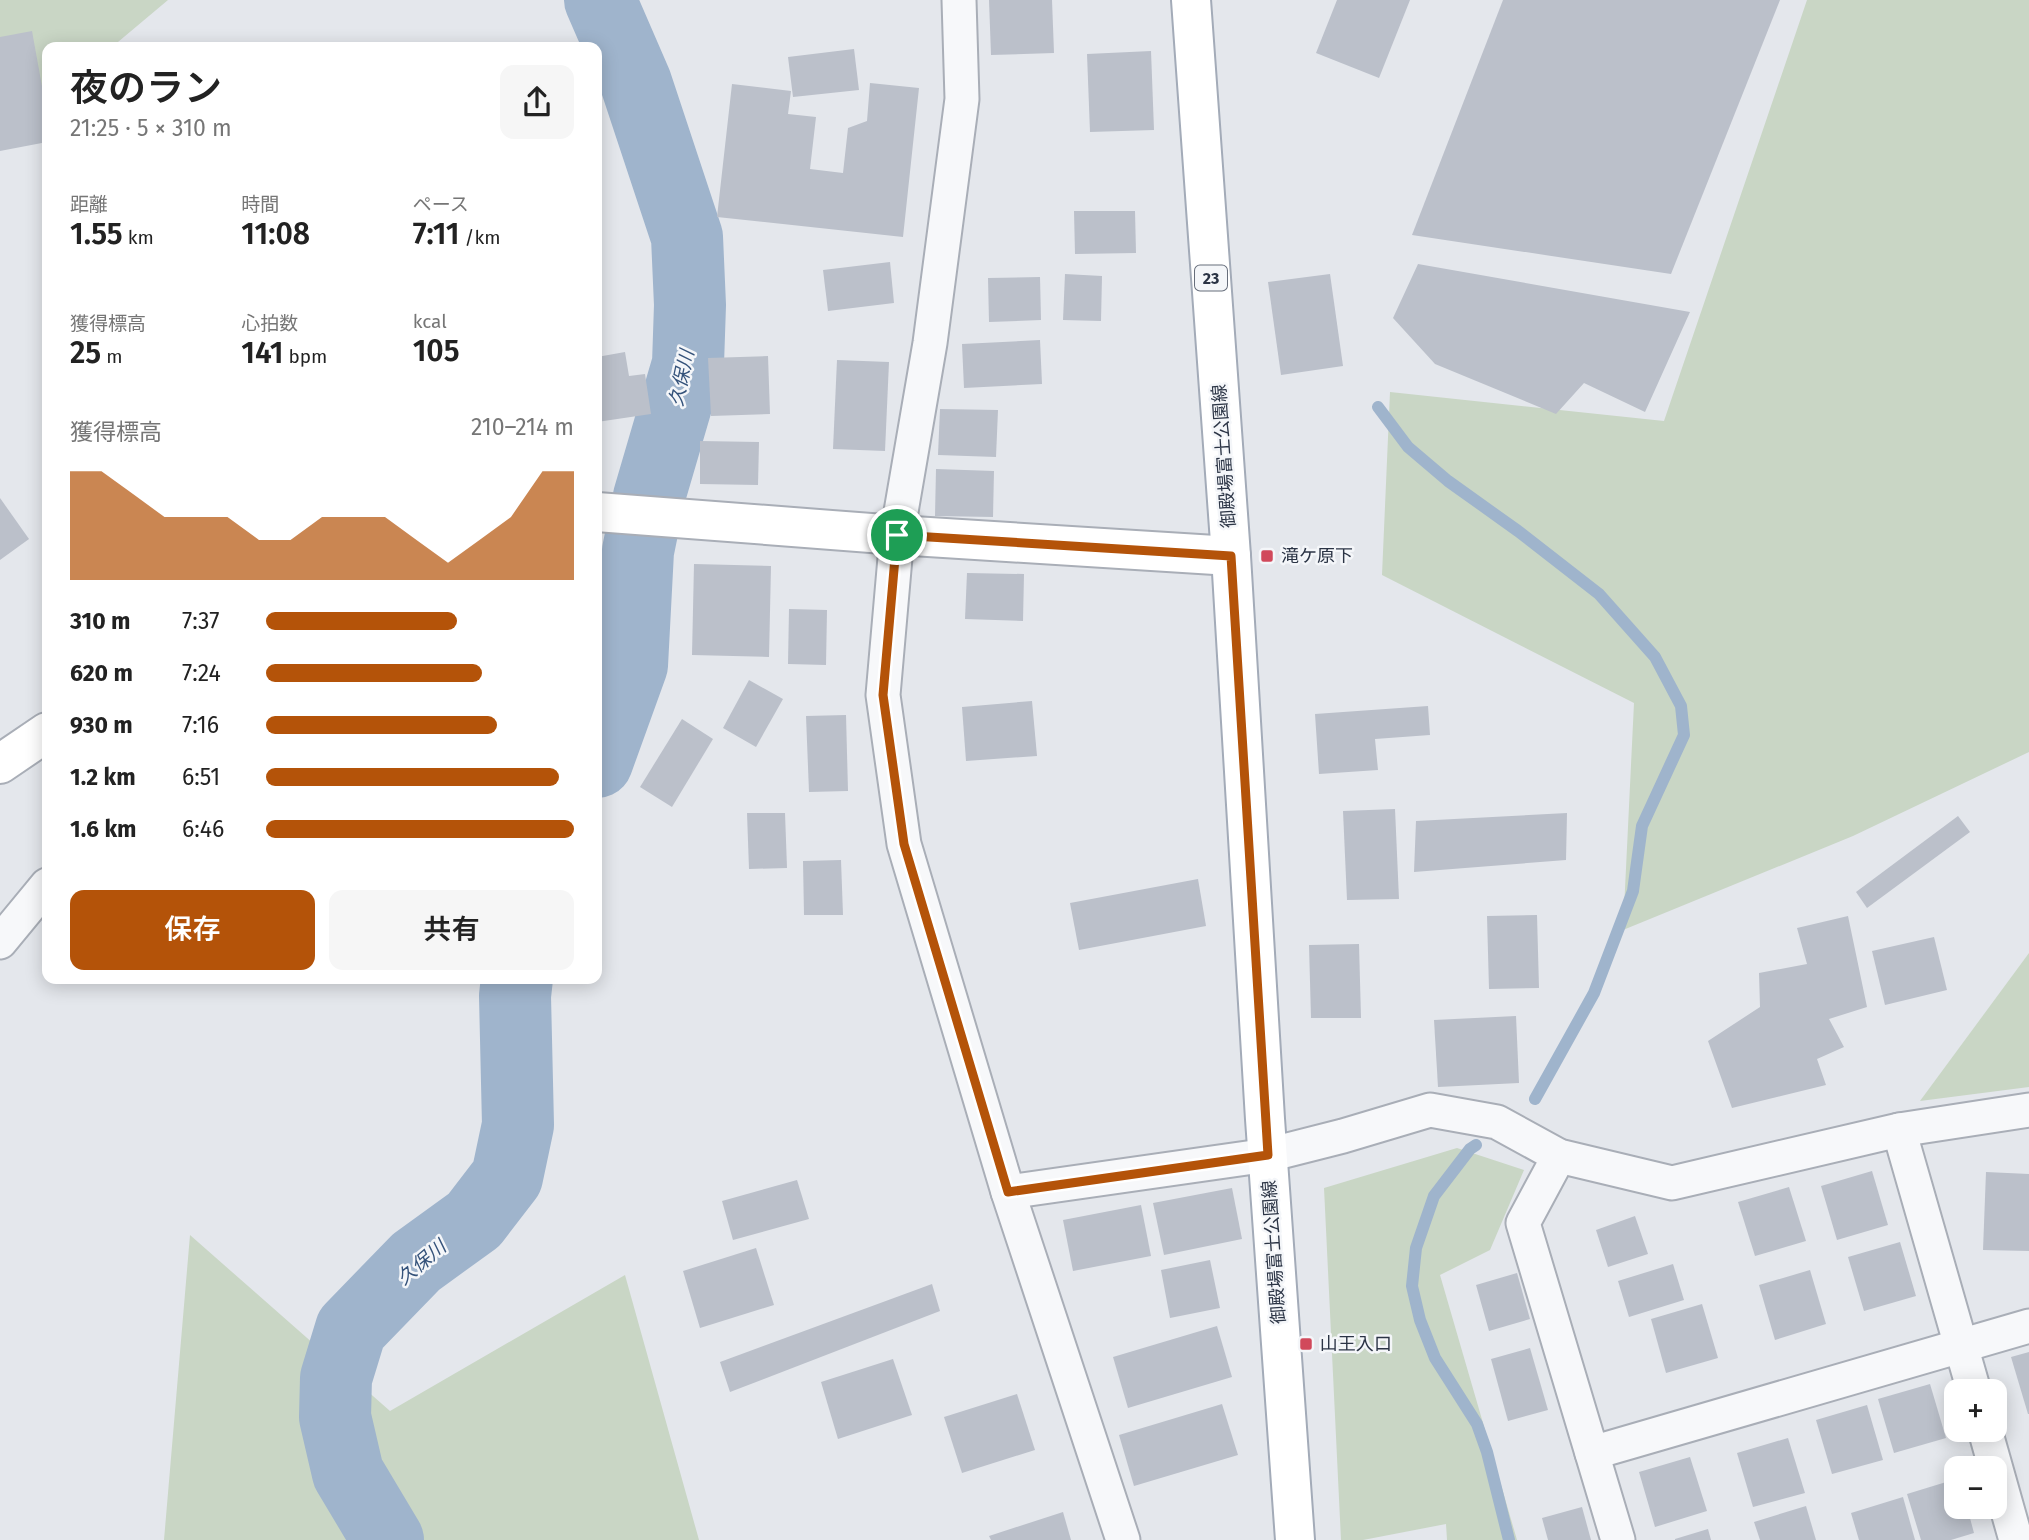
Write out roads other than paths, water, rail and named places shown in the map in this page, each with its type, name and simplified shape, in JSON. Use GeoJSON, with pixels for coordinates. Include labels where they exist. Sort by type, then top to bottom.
{"type":"FeatureCollection","features":[{"type":"Feature","properties":{"kind":"main road","name":"御殿場富士公園線"},"geometry":{"type":"LineString","coordinates":[[1191,0],[1231,556],[1294,1540]]}},
{"type":"Feature","properties":{"kind":"main road"},"geometry":{"type":"LineString","coordinates":[[602,511],[897,535],[1231,556]]}},
{"type":"Feature","properties":{"kind":"main road"},"geometry":{"type":"LineString","coordinates":[[0,764],[42,735]]}},
{"type":"Feature","properties":{"kind":"street"},"geometry":{"type":"LineString","coordinates":[[959,0],[961,99],[930,343],[897,535],[883,695],[904,844],[1008,1192],[1123,1540]]}},
{"type":"Feature","properties":{"kind":"street"},"geometry":{"type":"LineString","coordinates":[[0,942],[42,891]]}},
{"type":"Feature","properties":{"kind":"street"},"geometry":{"type":"LineString","coordinates":[[1008,1192],[1268,1155],[1430,1111],[1497,1122],[1559,1156],[1672,1184],[1899,1130],[2029,1110]]}},
{"type":"Feature","properties":{"kind":"street"},"geometry":{"type":"LineString","coordinates":[[1899,1130],[1971,1379]]}},
{"type":"Feature","properties":{"kind":"street"},"geometry":{"type":"LineString","coordinates":[[1559,1156],[1523,1223],[1618,1540]]}},
{"type":"Feature","properties":{"kind":"street"},"geometry":{"type":"LineString","coordinates":[[1592,1453],[2029,1326]]}},
{"type":"Feature","properties":{"kind":"street"},"geometry":{"type":"LineString","coordinates":[[1988,1442],[2016,1540]]}},
{"type":"Feature","properties":{"kind":"waterway","name":"久保川"},"geometry":{"type":"LineString","coordinates":[[600,0],[636,83],[687,237],[690,305],[688,364],[649,497],[638,551],[632,665],[602,748]]}},
{"type":"Feature","properties":{"kind":"waterway"},"geometry":{"type":"LineString","coordinates":[[1378,407],[1408,447],[1448,481],[1599,594],[1655,657],[1681,706],[1684,735],[1642,826],[1633,891],[1594,993],[1535,1099]]}},
{"type":"Feature","properties":{"kind":"waterway","name":"久保川"},"geometry":{"type":"LineString","coordinates":[[388,1540],[348,1473],[335,1417],[336,1378],[351,1329],[416,1262],[474,1220],[507,1177],[518,1125],[516,984]]}},
{"type":"Feature","properties":{"kind":"waterway"},"geometry":{"type":"LineString","coordinates":[[1476,1145],[1434,1196],[1416,1248],[1412,1286],[1420,1320],[1435,1358],[1477,1424],[1487,1452],[1509,1540]]}},
{"type":"Feature","properties":{"kind":"place","name":"滝ケ原下"},"geometry":{"type":"Point","coordinates":[1267,556]}},
{"type":"Feature","properties":{"kind":"place","name":"山王入口"},"geometry":{"type":"Point","coordinates":[1306,1344]}}]}
